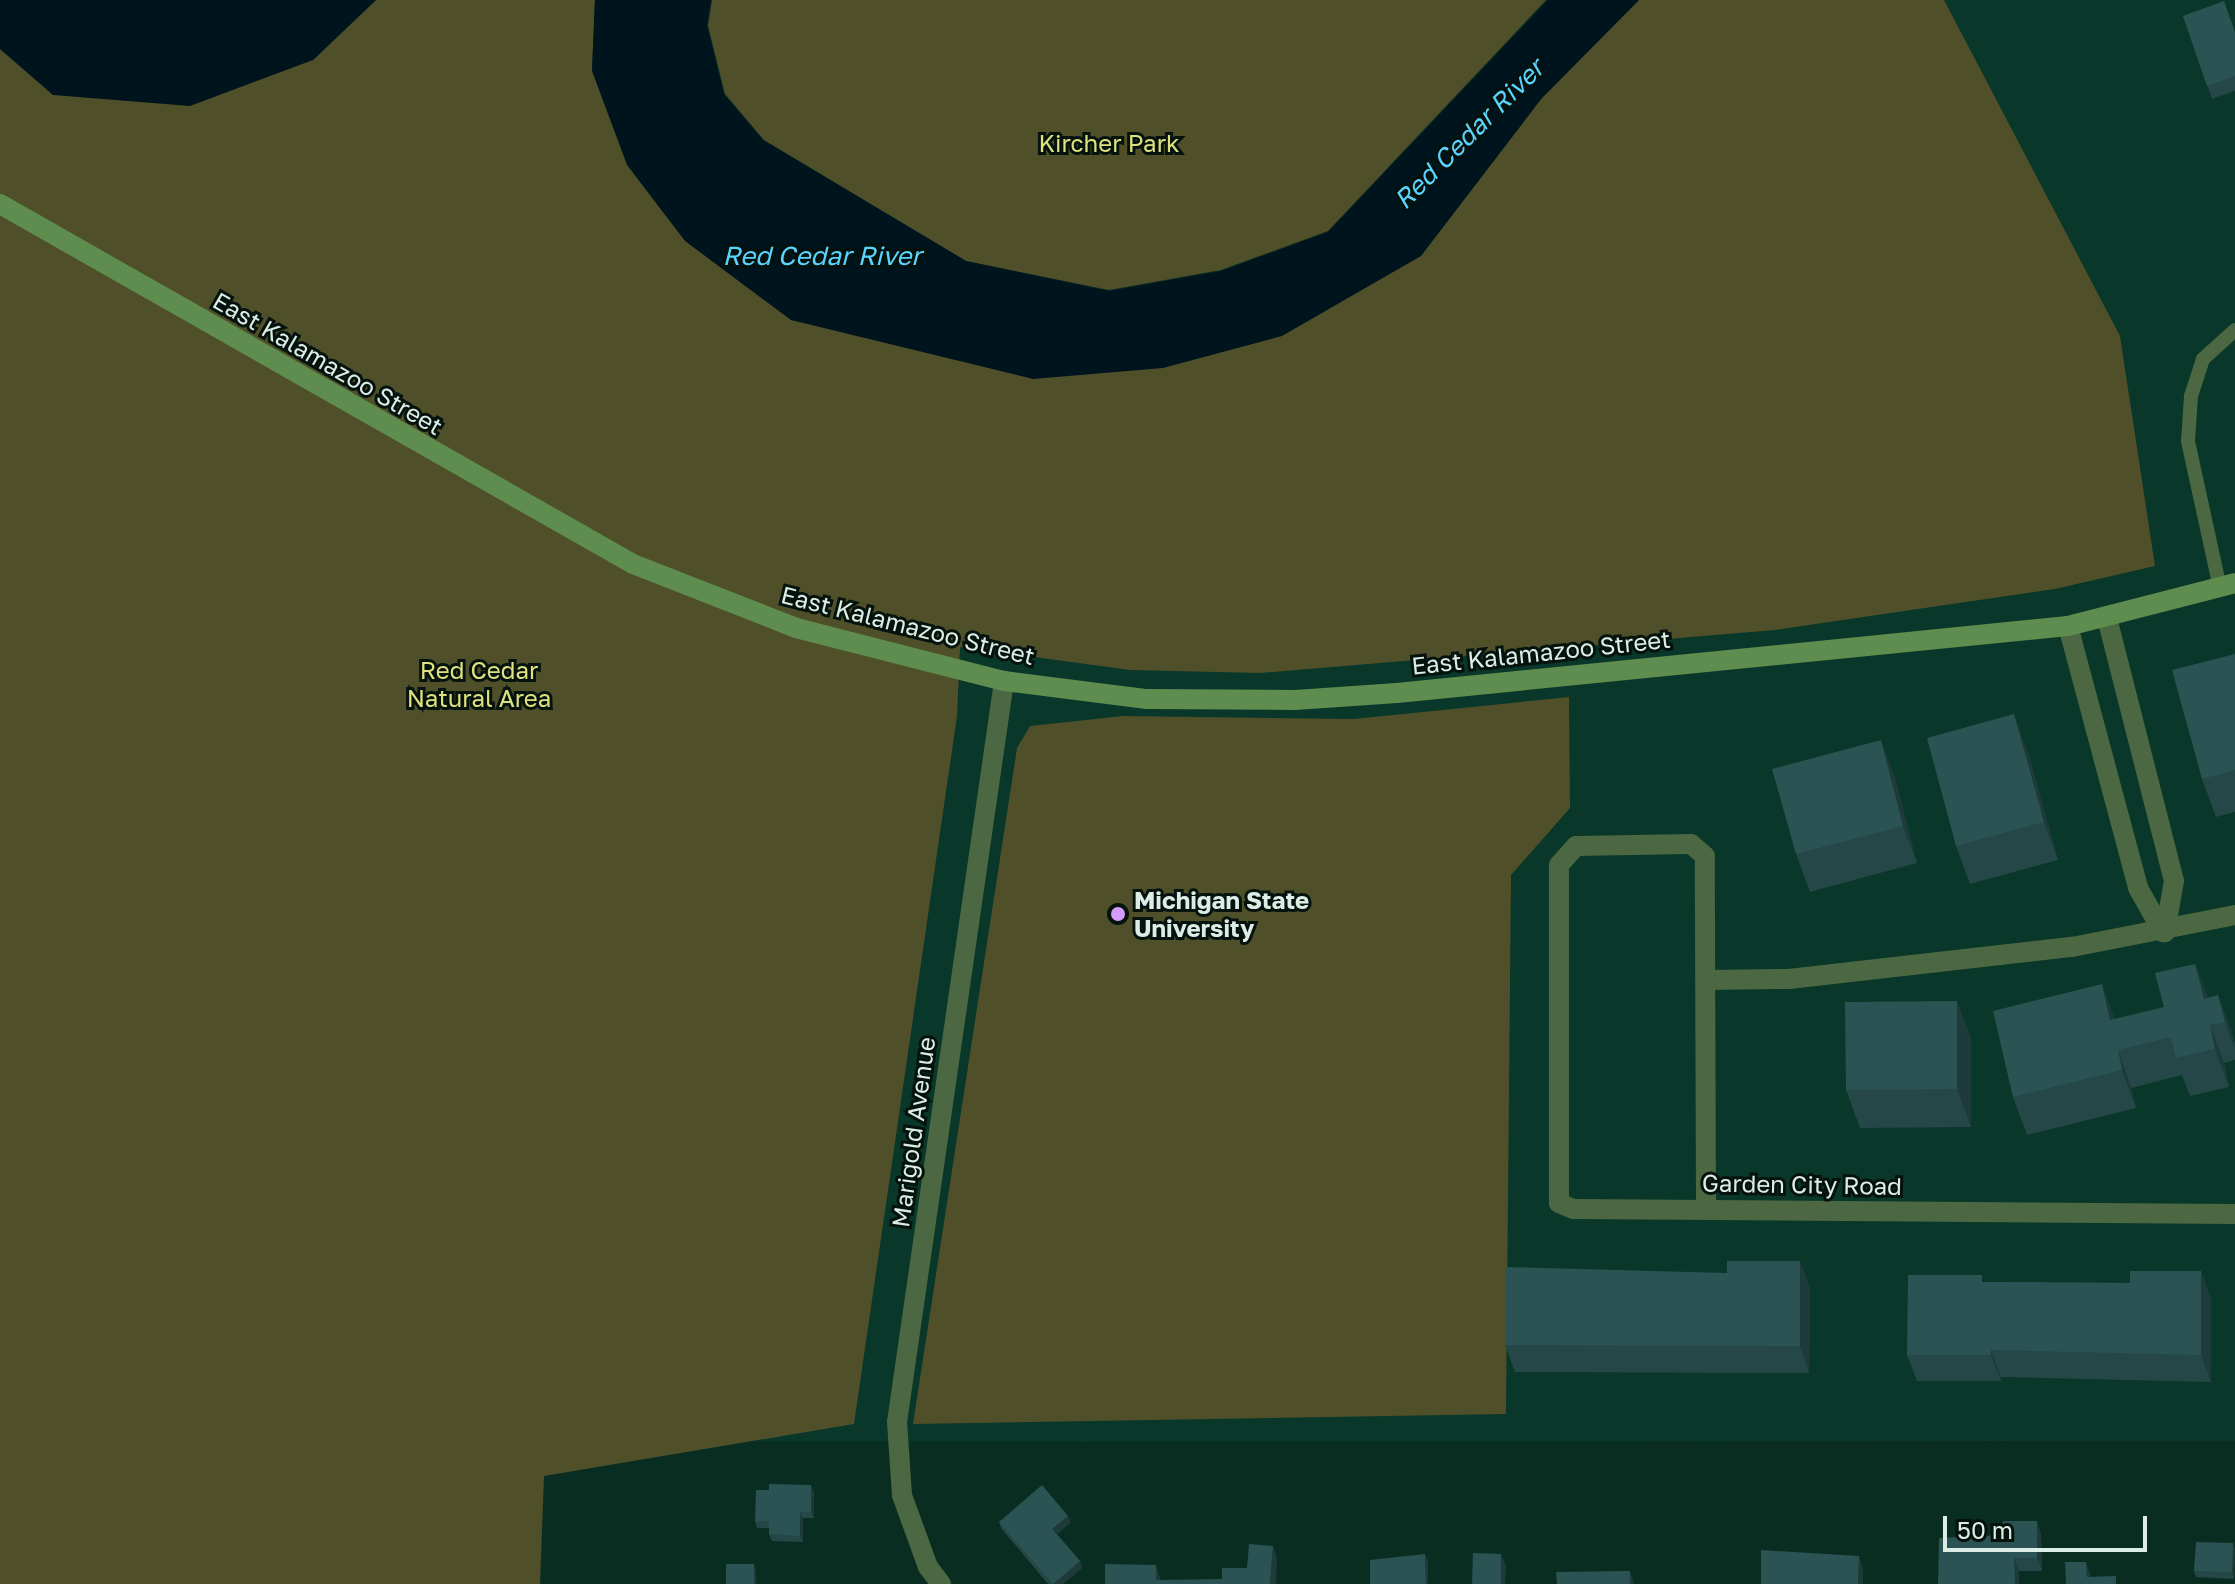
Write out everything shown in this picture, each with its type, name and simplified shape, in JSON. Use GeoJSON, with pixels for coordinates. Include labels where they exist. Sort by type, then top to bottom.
{"type":"FeatureCollection","features":[{"type":"Feature","properties":{"kind":"street","name":"East Kalamazoo Street"},"geometry":{"type":"LineString","coordinates":[[0,204],[633,564],[796,628],[1004,681],[1147,699],[1295,700],[2068,626],[2228,586]]}},
{"type":"Feature","properties":{"kind":"street"},"geometry":{"type":"LineString","coordinates":[[2107,618],[2174,881],[2164,932]]}},
{"type":"Feature","properties":{"kind":"street"},"geometry":{"type":"LineString","coordinates":[[2068,626],[2138,888],[2164,932]]}},
{"type":"Feature","properties":{"kind":"street","name":"Marigold Avenue"},"geometry":{"type":"LineString","coordinates":[[941,1584],[928,1567],[902,1495],[897,1422],[1004,681]]}},
{"type":"Feature","properties":{"kind":"street","name":"Garden City Road"},"geometry":{"type":"LineString","coordinates":[[1706,980],[1701,849],[1691,844],[1576,846],[1559,865],[1559,1203],[1573,1209],[2235,1214]]}},
{"type":"Feature","properties":{"kind":"street"},"geometry":{"type":"LineString","coordinates":[[1706,1209],[1706,980],[1789,979],[2164,932],[2235,915]]}},
{"type":"Feature","properties":{"kind":"lane"},"geometry":{"type":"LineString","coordinates":[[2228,586],[2188,441],[2191,396],[2203,359],[2235,330]]}},
{"type":"Feature","properties":{"kind":"shaded area","name":"Michigan State University"},"geometry":{"type":"Polygon","coordinates":[[[1653,0],[2235,0],[2235,1441],[506,1442],[0,1584],[0,67],[584,73],[1164,373],[1653,0]]]}},
{"type":"Feature","properties":{"kind":"green space","name":"Red Cedar Natural Area"},"geometry":{"type":"Polygon","coordinates":[[[376,0],[595,0],[592,71],[1163,368],[1542,98],[1639,0],[1944,0],[2120,336],[2155,566],[2055,589],[1775,630],[1260,673],[1130,670],[960,647],[957,716],[854,1424],[544,1476],[540,1584],[0,1584],[0,49],[54,95],[313,60],[376,0]]]}},
{"type":"Feature","properties":{"kind":"green space","name":"Kircher Park"},"geometry":{"type":"Polygon","coordinates":[[[712,0],[1546,0],[1328,231],[1221,270],[1109,290],[966,261],[764,140],[725,94],[708,26],[712,0]]]}},
{"type":"Feature","properties":{"kind":"green space"},"geometry":{"type":"Polygon","coordinates":[[[1569,697],[1570,808],[1511,875],[1506,1414],[913,1424],[1017,748],[1030,726],[1123,716],[1354,719],[1569,697]]]}},
{"type":"Feature","properties":{"kind":"water"},"geometry":{"type":"Polygon","coordinates":[[[0,0],[376,0],[313,60],[190,106],[53,95],[0,49],[0,0]]]}},
{"type":"Feature","properties":{"kind":"water","name":"Red Cedar River"},"geometry":{"type":"Polygon","coordinates":[[[595,0],[711,0],[707,25],[724,94],[763,140],[966,261],[1109,291],[1221,271],[1328,232],[1548,0],[1639,0],[1542,98],[1421,256],[1282,336],[1163,368],[1033,379],[791,320],[685,241],[627,165],[592,71],[595,0]]]}},
{"type":"Feature","properties":{"kind":"building"},"geometry":{"type":"Polygon","coordinates":[[[2224,1],[2235,32],[2235,76],[2207,86],[2183,16],[2224,1]]]}},
{"type":"Feature","properties":{"kind":"building"},"geometry":{"type":"Polygon","coordinates":[[[2235,654],[2235,770],[2202,779],[2172,670],[2235,654]]]}},
{"type":"Feature","properties":{"kind":"building"},"geometry":{"type":"Polygon","coordinates":[[[2014,714],[2044,822],[1956,846],[1927,738],[2014,714]]]}},
{"type":"Feature","properties":{"kind":"building"},"geometry":{"type":"Polygon","coordinates":[[[1881,740],[1903,826],[1796,854],[1772,769],[1881,740]]]}},
{"type":"Feature","properties":{"kind":"building"},"geometry":{"type":"Polygon","coordinates":[[[2195,964],[2204,999],[2218,995],[2225,1022],[2210,1025],[2215,1049],[2176,1058],[2171,1037],[2118,1050],[2122,1070],[2013,1097],[1993,1011],[2102,984],[2110,1020],[2164,1007],[2155,973],[2195,964]]]}},
{"type":"Feature","properties":{"kind":"building"},"geometry":{"type":"Polygon","coordinates":[[[1957,1001],[1957,1089],[1846,1090],[1845,1002],[1957,1001]]]}},
{"type":"Feature","properties":{"kind":"building"},"geometry":{"type":"Polygon","coordinates":[[[1727,1261],[1800,1261],[1800,1346],[1505,1345],[1505,1267],[1727,1273],[1727,1261]]]}},
{"type":"Feature","properties":{"kind":"building"},"geometry":{"type":"Polygon","coordinates":[[[2130,1271],[2201,1271],[2201,1355],[1991,1350],[1991,1355],[1907,1355],[1908,1275],[1982,1275],[1982,1282],[2130,1283],[2130,1271]]]}},
{"type":"Feature","properties":{"kind":"building"},"geometry":{"type":"Polygon","coordinates":[[[769,1484],[811,1485],[811,1512],[800,1512],[800,1536],[769,1534],[769,1521],[755,1521],[756,1490],[769,1490],[769,1484]]]}},
{"type":"Feature","properties":{"kind":"building"},"geometry":{"type":"Polygon","coordinates":[[[1042,1485],[1068,1516],[1052,1529],[1080,1561],[1053,1584],[999,1522],[1042,1485]]]}},
{"type":"Feature","properties":{"kind":"building"},"geometry":{"type":"Polygon","coordinates":[[[2003,1521],[2037,1521],[2037,1558],[2014,1558],[2015,1584],[1938,1584],[1939,1538],[2003,1535],[2003,1521]]]}},
{"type":"Feature","properties":{"kind":"building"},"geometry":{"type":"Polygon","coordinates":[[[2196,1542],[2233,1543],[2232,1572],[2194,1571],[2196,1542]]]}},
{"type":"Feature","properties":{"kind":"building"},"geometry":{"type":"Polygon","coordinates":[[[1249,1544],[1273,1546],[1270,1584],[1105,1584],[1105,1564],[1156,1565],[1156,1580],[1222,1579],[1222,1568],[1247,1568],[1249,1544]]]}},
{"type":"Feature","properties":{"kind":"building"},"geometry":{"type":"Polygon","coordinates":[[[1761,1550],[1859,1556],[1858,1584],[1761,1584],[1761,1550]]]}},
{"type":"Feature","properties":{"kind":"building"},"geometry":{"type":"Polygon","coordinates":[[[1473,1553],[1501,1554],[1501,1584],[1472,1584],[1473,1553]]]}},
{"type":"Feature","properties":{"kind":"building"},"geometry":{"type":"Polygon","coordinates":[[[1425,1554],[1426,1584],[1370,1584],[1370,1560],[1425,1554]]]}},
{"type":"Feature","properties":{"kind":"building"},"geometry":{"type":"Polygon","coordinates":[[[2065,1562],[2086,1562],[2087,1577],[2116,1576],[2116,1584],[2066,1584],[2065,1562]]]}},
{"type":"Feature","properties":{"kind":"building"},"geometry":{"type":"Polygon","coordinates":[[[726,1564],[754,1564],[754,1584],[726,1584],[726,1564]]]}},
{"type":"Feature","properties":{"kind":"building"},"geometry":{"type":"Polygon","coordinates":[[[1630,1571],[1630,1584],[1557,1584],[1556,1572],[1630,1571]]]}},
{"type":"Feature","properties":{"kind":"place","name":"Michigan State University"},"geometry":{"type":"Point","coordinates":[1118,914]}}]}
